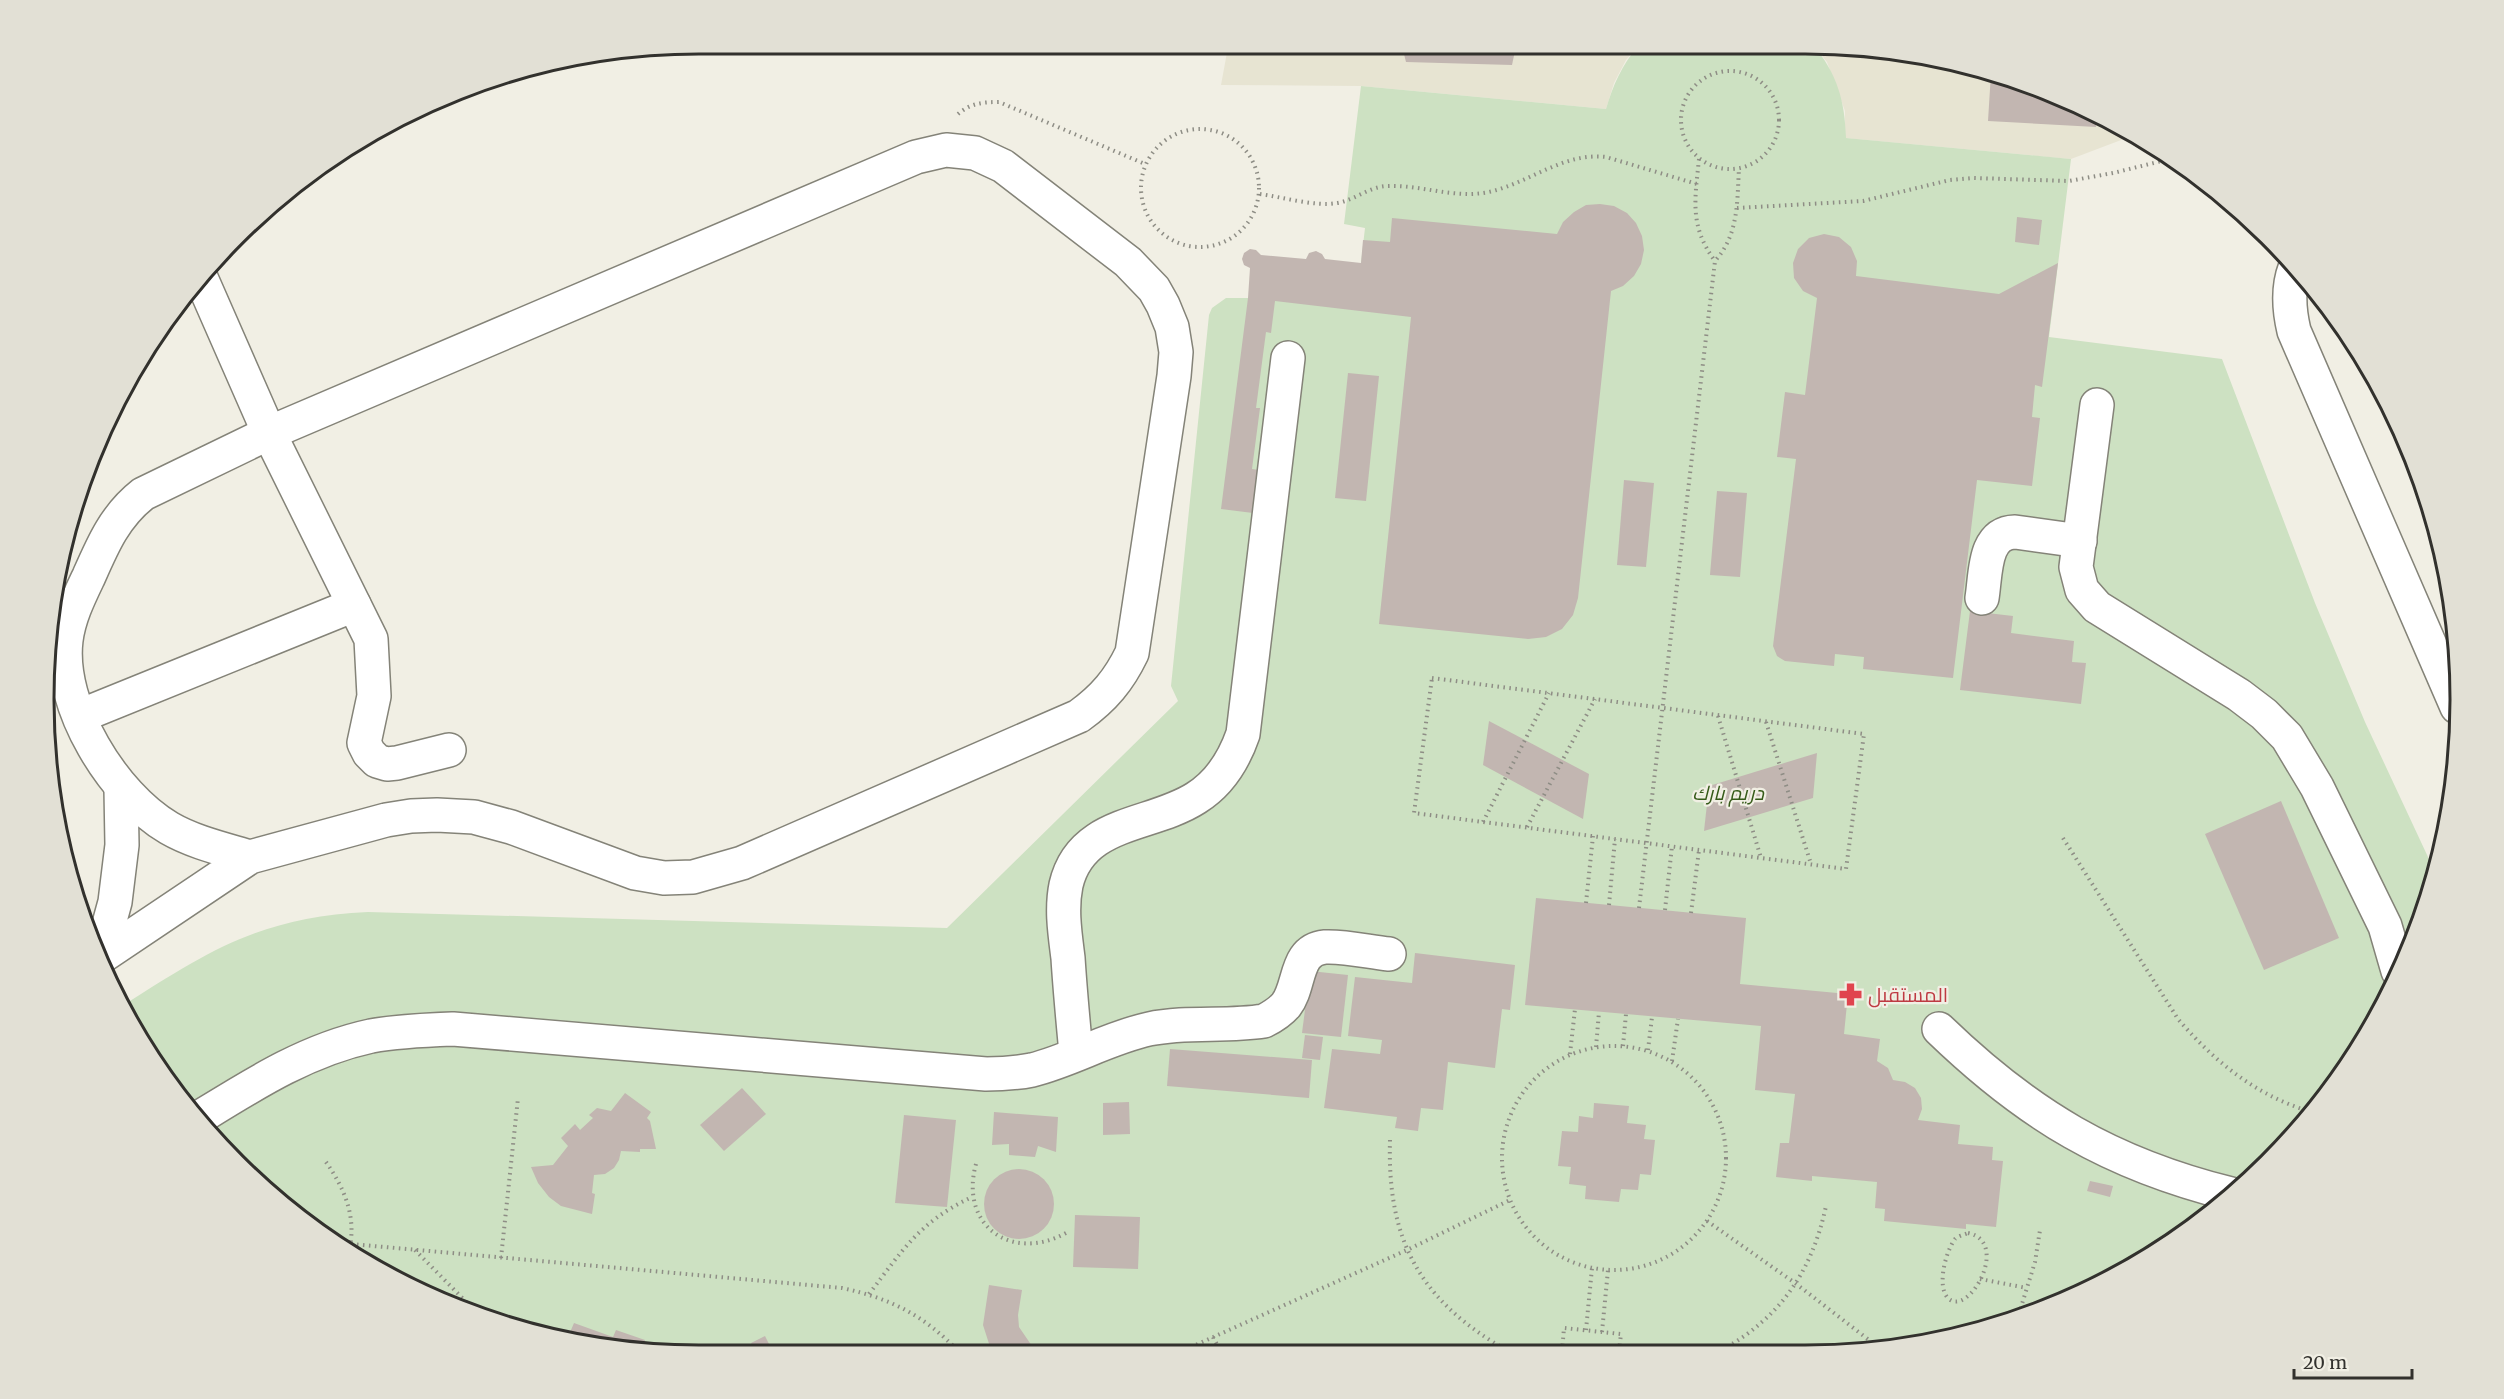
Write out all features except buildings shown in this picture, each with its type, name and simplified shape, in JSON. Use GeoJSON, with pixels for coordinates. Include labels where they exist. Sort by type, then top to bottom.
{"type":"FeatureCollection","features":[{"type":"Feature","properties":{"kind":"lane"},"geometry":{"type":"LineString","coordinates":[[106,953],[250,857],[386,820],[437,814],[474,817],[511,827],[635,873],[664,878],[693,877],[718,872],[753,859],[1079,716],[1099,702],[1115,684],[1132,653],[1176,352],[1172,327],[1154,289],[1128,262],[1003,166],[975,153],[946,150],[915,157],[269,434],[144,494],[130,505],[110,529],[72,613],[66,641],[67,678],[80,716],[100,760],[121,789],[147,813],[170,829],[250,857]]}},
{"type":"Feature","properties":{"kind":"lane"},"geometry":{"type":"LineString","coordinates":[[2293,277],[2289,291],[2289,312],[2294,331],[2450,690]]}},
{"type":"Feature","properties":{"kind":"lane"},"geometry":{"type":"LineString","coordinates":[[204,286],[269,434],[371,639],[374,696],[364,742],[369,753],[377,761],[387,764],[449,750]]}},
{"type":"Feature","properties":{"kind":"lane"},"geometry":{"type":"LineString","coordinates":[[1076,1053],[1064,917],[1067,883],[1073,868],[1094,842],[1108,832],[1176,809],[1197,798],[1215,783],[1227,768],[1237,752],[1243,734],[1288,358]]}},
{"type":"Feature","properties":{"kind":"lane"},"geometry":{"type":"LineString","coordinates":[[2097,405],[2076,567],[2082,590],[2089,600],[2239,695],[2264,714],[2287,737],[2317,787],[2385,926],[2395,960]]}},
{"type":"Feature","properties":{"kind":"lane"},"geometry":{"type":"LineString","coordinates":[[1982,598],[1990,549],[1996,538],[2008,532],[2015,532],[2080,541]]}},
{"type":"Feature","properties":{"kind":"lane"},"geometry":{"type":"LineString","coordinates":[[80,716],[354,605]]}},
{"type":"Feature","properties":{"kind":"lane"},"geometry":{"type":"LineString","coordinates":[[103,946],[115,902],[122,845],[121,789]]}},
{"type":"Feature","properties":{"kind":"lane"},"geometry":{"type":"LineString","coordinates":[[205,1114],[296,1061],[370,1036],[412,1030],[453,1029],[986,1074],[1009,1074],[1033,1069],[1124,1035],[1166,1026],[1264,1021],[1287,1004],[1303,960],[1322,947],[1389,954]]}},
{"type":"Feature","properties":{"kind":"lane"},"geometry":{"type":"LineString","coordinates":[[1939,1029],[1987,1074],[2021,1101],[2066,1130],[2156,1173],[2222,1191]]}},
{"type":"Feature","properties":{"kind":"path"},"geometry":{"type":"LineString","coordinates":[[1726,71],[1742,72],[1758,79],[1769,90],[1777,105],[1779,121],[1776,138],[1767,152],[1754,162],[1739,168],[1724,169],[1699,158],[1688,146],[1682,130],[1681,113],[1686,98],[1696,85],[1710,75],[1726,71]]}},
{"type":"Feature","properties":{"kind":"path"},"geometry":{"type":"LineString","coordinates":[[946,150],[947,133],[954,118],[966,107],[982,102],[999,102],[1145,164]]}},
{"type":"Feature","properties":{"kind":"path"},"geometry":{"type":"LineString","coordinates":[[1207,129],[1224,133],[1240,144],[1252,158],[1258,175],[1260,194],[1250,220],[1230,240],[1213,246],[1194,248],[1176,243],[1160,232],[1148,218],[1142,201],[1141,182],[1145,164],[1156,148],[1171,136],[1188,130],[1207,129]]}},
{"type":"Feature","properties":{"kind":"path"},"geometry":{"type":"LineString","coordinates":[[1260,194],[1327,204],[1346,200],[1369,189],[1390,185],[1474,194],[1498,189],[1570,160],[1594,156],[1606,157],[1697,184]]}},
{"type":"Feature","properties":{"kind":"path"},"geometry":{"type":"LineString","coordinates":[[1699,158],[1696,224],[1706,250],[1715,261]]}},
{"type":"Feature","properties":{"kind":"path"},"geometry":{"type":"LineString","coordinates":[[1737,208],[1863,201],[1950,180],[1974,178],[2069,181],[2160,161]]}},
{"type":"Feature","properties":{"kind":"path"},"geometry":{"type":"LineString","coordinates":[[1639,908],[1715,261],[1725,250],[1732,237],[1737,208],[1739,168]]}},
{"type":"Feature","properties":{"kind":"path"},"geometry":{"type":"LineString","coordinates":[[1432,678],[1595,699],[1864,734],[1846,869],[1414,813],[1432,678]]}},
{"type":"Feature","properties":{"kind":"path"},"geometry":{"type":"LineString","coordinates":[[1483,822],[1549,693]]}},
{"type":"Feature","properties":{"kind":"path"},"geometry":{"type":"LineString","coordinates":[[1527,827],[1595,699]]}},
{"type":"Feature","properties":{"kind":"path"},"geometry":{"type":"LineString","coordinates":[[1718,716],[1761,858]]}},
{"type":"Feature","properties":{"kind":"path"},"geometry":{"type":"LineString","coordinates":[[1766,722],[1811,864]]}},
{"type":"Feature","properties":{"kind":"path"},"geometry":{"type":"LineString","coordinates":[[1586,903],[1593,836]]}},
{"type":"Feature","properties":{"kind":"path"},"geometry":{"type":"LineString","coordinates":[[2063,838],[2178,1018],[2200,1045],[2227,1069],[2256,1089],[2288,1105],[2303,1109]]}},
{"type":"Feature","properties":{"kind":"path"},"geometry":{"type":"LineString","coordinates":[[1609,905],[1615,839]]}},
{"type":"Feature","properties":{"kind":"path"},"geometry":{"type":"LineString","coordinates":[[1665,910],[1672,846]]}},
{"type":"Feature","properties":{"kind":"path"},"geometry":{"type":"LineString","coordinates":[[1691,913],[1699,850]]}},
{"type":"Feature","properties":{"kind":"path"},"geometry":{"type":"LineString","coordinates":[[1570,1054],[1575,1009]]}},
{"type":"Feature","properties":{"kind":"path"},"geometry":{"type":"LineString","coordinates":[[1596,1047],[1599,1012]]}},
{"type":"Feature","properties":{"kind":"path"},"geometry":{"type":"LineString","coordinates":[[1623,1046],[1626,1014]]}},
{"type":"Feature","properties":{"kind":"path"},"geometry":{"type":"LineString","coordinates":[[1648,1050],[1652,1017]]}},
{"type":"Feature","properties":{"kind":"path"},"geometry":{"type":"LineString","coordinates":[[1672,1061],[1678,1019]]}},
{"type":"Feature","properties":{"kind":"path"},"geometry":{"type":"LineString","coordinates":[[1623,1046],[1648,1050],[1672,1061],[1693,1077],[1709,1097],[1720,1121],[1726,1147],[1726,1173],[1719,1198],[1707,1221],[1692,1239],[1674,1252],[1653,1263],[1631,1269],[1592,1268],[1570,1261],[1551,1251],[1520,1219],[1510,1200],[1503,1176],[1502,1152],[1506,1127],[1516,1104],[1530,1084],[1548,1067],[1570,1054],[1596,1047],[1623,1046]]}},
{"type":"Feature","properties":{"kind":"path"},"geometry":{"type":"LineString","coordinates":[[501,1258],[518,1098]]}},
{"type":"Feature","properties":{"kind":"path"},"geometry":{"type":"LineString","coordinates":[[1390,1140],[1392,1191],[1407,1250],[1426,1285],[1455,1315],[1498,1345]]}},
{"type":"Feature","properties":{"kind":"path"},"geometry":{"type":"LineString","coordinates":[[326,1162],[339,1180],[348,1200],[352,1222],[351,1242]]}},
{"type":"Feature","properties":{"kind":"path"},"geometry":{"type":"LineString","coordinates":[[976,1164],[971,1180],[972,1197],[978,1214],[987,1228],[1001,1238],[1017,1244],[1034,1245],[1051,1242],[1066,1233]]}},
{"type":"Feature","properties":{"kind":"path"},"geometry":{"type":"LineString","coordinates":[[869,1294],[914,1236],[940,1214],[972,1197]]}},
{"type":"Feature","properties":{"kind":"path"},"geometry":{"type":"LineString","coordinates":[[1195,1345],[1407,1250],[1510,1200]]}},
{"type":"Feature","properties":{"kind":"path"},"geometry":{"type":"LineString","coordinates":[[1729,1345],[1759,1325],[1778,1306],[1795,1283],[1808,1263],[1819,1238],[1826,1206]]}},
{"type":"Feature","properties":{"kind":"path"},"geometry":{"type":"LineString","coordinates":[[1707,1221],[1795,1283],[1871,1341]]}},
{"type":"Feature","properties":{"kind":"path"},"geometry":{"type":"LineString","coordinates":[[2021,1308],[2035,1262],[2040,1230]]}},
{"type":"Feature","properties":{"kind":"path"},"geometry":{"type":"LineString","coordinates":[[1961,1235],[1974,1235],[1981,1239],[1985,1246],[1986,1260],[1980,1278],[1968,1298],[1953,1301],[1947,1297],[1944,1290],[1944,1264],[1955,1239],[1961,1235]]}},
{"type":"Feature","properties":{"kind":"path"},"geometry":{"type":"LineString","coordinates":[[354,1244],[842,1288],[869,1294],[895,1304],[920,1317],[952,1345]]}},
{"type":"Feature","properties":{"kind":"path"},"geometry":{"type":"LineString","coordinates":[[415,1250],[465,1301]]}},
{"type":"Feature","properties":{"kind":"path"},"geometry":{"type":"LineString","coordinates":[[1586,1330],[1592,1268]]}},
{"type":"Feature","properties":{"kind":"path"},"geometry":{"type":"LineString","coordinates":[[1602,1332],[1608,1270]]}},
{"type":"Feature","properties":{"kind":"path"},"geometry":{"type":"LineString","coordinates":[[1980,1278],[2027,1288]]}},
{"type":"Feature","properties":{"kind":"path"},"geometry":{"type":"LineString","coordinates":[[1563,1345],[1564,1328],[1621,1334],[1620,1345]]}},
{"type":"Feature","properties":{"kind":"path"},"geometry":{"type":"LineString","coordinates":[[1213,1337],[1217,1345]]}},
{"type":"Feature","properties":{"kind":"shaded area"},"geometry":{"type":"Polygon","coordinates":[[[1227,54],[1631,54],[1614,83],[1606,109],[1361,86],[1221,85],[1227,54]]]}},
{"type":"Feature","properties":{"kind":"shaded area"},"geometry":{"type":"Polygon","coordinates":[[[1821,54],[1889,60],[1930,66],[1972,76],[2052,103],[2125,139],[2071,159],[1845,138],[1845,111],[1827,62],[1821,54]]]}},
{"type":"Feature","properties":{"kind":"green space","name":"دريم بارك"},"geometry":{"type":"Polygon","coordinates":[[[1632,54],[1820,54],[1838,88],[1844,112],[1846,138],[2071,159],[2049,337],[2222,359],[2315,603],[2365,722],[2430,860],[2416,907],[2383,985],[2364,1022],[2317,1092],[2261,1156],[2230,1185],[2163,1236],[2127,1259],[2090,1278],[2012,1311],[1930,1333],[1847,1344],[657,1344],[574,1333],[492,1311],[452,1296],[377,1259],[307,1212],[243,1156],[187,1092],[163,1058],[130,1002],[181,969],[237,940],[266,929],[330,915],[368,912],[947,928],[1178,701],[1171,686],[1209,315],[1212,308],[1226,298],[1248,298],[1361,263],[1365,228],[1344,224],[1361,86],[1606,109],[1632,54]]]}},
{"type":"Feature","properties":{"kind":"place","name":"المستقبل"},"geometry":{"type":"Point","coordinates":[1850,995]}}]}
